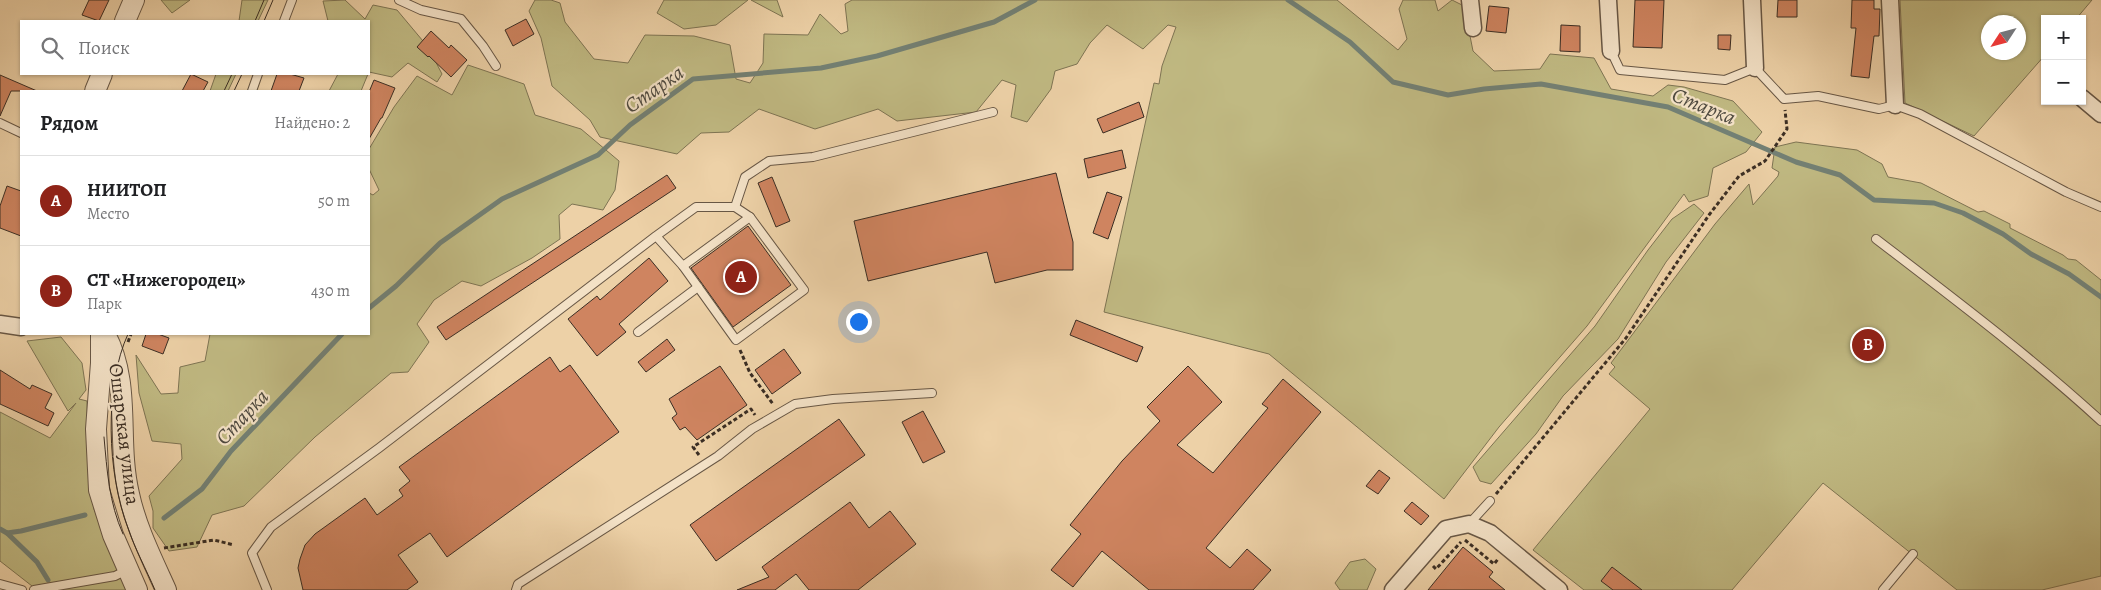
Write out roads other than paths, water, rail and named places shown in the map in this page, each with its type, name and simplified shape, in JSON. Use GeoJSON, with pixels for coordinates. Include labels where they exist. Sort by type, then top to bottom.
{"type":"FeatureCollection","features":[{"type":"Feature","properties":{"kind":"street"},"geometry":{"type":"LineString","coordinates":[[125,20],[134,0]]}},
{"type":"Feature","properties":{"kind":"street"},"geometry":{"type":"LineString","coordinates":[[1470,0],[1472,28]]}},
{"type":"Feature","properties":{"kind":"street"},"geometry":{"type":"LineString","coordinates":[[1608,0],[1611,51]]}},
{"type":"Feature","properties":{"kind":"street"},"geometry":{"type":"LineString","coordinates":[[1752,0],[1755,68]]}},
{"type":"Feature","properties":{"kind":"street"},"geometry":{"type":"LineString","coordinates":[[1890,0],[1895,105]]}},
{"type":"Feature","properties":{"kind":"street"},"geometry":{"type":"LineString","coordinates":[[95,90],[102,75]]}},
{"type":"Feature","properties":{"kind":"street"},"geometry":{"type":"LineString","coordinates":[[2086,101],[2101,114]]}},
{"type":"Feature","properties":{"kind":"street"},"geometry":{"type":"LineString","coordinates":[[0,324],[20,327]]}},
{"type":"Feature","properties":{"kind":"street","name":"Ошарская улица"},"geometry":{"type":"LineString","coordinates":[[100,335],[101,363],[96,428],[99,490],[114,535],[137,590]]}},
{"type":"Feature","properties":{"kind":"street","name":"Ошарская улица"},"geometry":{"type":"LineString","coordinates":[[106,335],[114,351],[120,379],[121,437],[129,494],[138,526],[166,590]]}},
{"type":"Feature","properties":{"kind":"street"},"geometry":{"type":"LineString","coordinates":[[1393,590],[1446,529],[1469,524],[1490,533],[1559,590]]}},
{"type":"Feature","properties":{"kind":"lane"},"geometry":{"type":"LineString","coordinates":[[284,20],[292,0]]}},
{"type":"Feature","properties":{"kind":"lane"},"geometry":{"type":"LineString","coordinates":[[400,0],[421,10],[461,19],[496,66]]}},
{"type":"Feature","properties":{"kind":"lane"},"geometry":{"type":"LineString","coordinates":[[1611,51],[1620,70],[1725,80],[1755,68],[1784,99],[1818,96],[1879,109],[1895,105],[1920,114],[2066,192],[2101,207]]}},
{"type":"Feature","properties":{"kind":"lane"},"geometry":{"type":"LineString","coordinates":[[252,90],[258,75]]}},
{"type":"Feature","properties":{"kind":"lane"},"geometry":{"type":"LineString","coordinates":[[735,207],[745,178],[769,161],[813,157],[993,112]]}},
{"type":"Feature","properties":{"kind":"lane"},"geometry":{"type":"LineString","coordinates":[[0,123],[20,133]]}},
{"type":"Feature","properties":{"kind":"lane"},"geometry":{"type":"LineString","coordinates":[[268,590],[252,553],[271,527],[379,448],[656,236],[696,207],[735,207],[750,217],[804,290],[736,340],[682,266],[656,236]]}},
{"type":"Feature","properties":{"kind":"lane"},"geometry":{"type":"LineString","coordinates":[[682,266],[750,217]]}},
{"type":"Feature","properties":{"kind":"lane"},"geometry":{"type":"LineString","coordinates":[[1876,239],[1969,310],[2060,384],[2101,422]]}},
{"type":"Feature","properties":{"kind":"lane"},"geometry":{"type":"LineString","coordinates":[[638,332],[698,287]]}},
{"type":"Feature","properties":{"kind":"lane"},"geometry":{"type":"LineString","coordinates":[[516,590],[518,584],[706,464],[760,424],[795,404],[932,393]]}},
{"type":"Feature","properties":{"kind":"lane"},"geometry":{"type":"LineString","coordinates":[[1469,524],[1490,501]]}},
{"type":"Feature","properties":{"kind":"lane"},"geometry":{"type":"LineString","coordinates":[[1883,590],[1913,554]]}},
{"type":"Feature","properties":{"kind":"lane"},"geometry":{"type":"LineString","coordinates":[[38,590],[115,576],[128,569]]}},
{"type":"Feature","properties":{"kind":"lane"},"geometry":{"type":"LineString","coordinates":[[0,584],[22,590]]}},
{"type":"Feature","properties":{"kind":"waterway","name":"Старка"},"geometry":{"type":"LineString","coordinates":[[370,307],[396,286],[440,243],[502,199],[598,155],[630,125],[693,79],[821,68],[877,56],[994,22],[1035,0]]}},
{"type":"Feature","properties":{"kind":"waterway","name":"Старка"},"geometry":{"type":"LineString","coordinates":[[1288,0],[1350,42],[1393,82],[1448,95],[1484,89],[1541,84],[1668,107],[1796,162],[1840,175],[1874,200],[1934,203],[1963,213],[2003,234],[2031,254],[2069,274],[2101,297]]}},
{"type":"Feature","properties":{"kind":"waterway","name":"Старка"},"geometry":{"type":"LineString","coordinates":[[164,518],[202,489],[231,451],[341,335]]}},
{"type":"Feature","properties":{"kind":"waterway","name":"Старка"},"geometry":{"type":"LineString","coordinates":[[0,529],[7,533],[21,531],[85,515]]}},
{"type":"Feature","properties":{"kind":"waterway"},"geometry":{"type":"LineString","coordinates":[[7,533],[37,562],[48,580]]}},
{"type":"Feature","properties":{"kind":"tram line"},"geometry":{"type":"LineString","coordinates":[[255,20],[264,0]]}},
{"type":"Feature","properties":{"kind":"tram line"},"geometry":{"type":"LineString","coordinates":[[264,20],[273,0]]}},
{"type":"Feature","properties":{"kind":"tram line"},"geometry":{"type":"LineString","coordinates":[[224,90],[232,75]]}},
{"type":"Feature","properties":{"kind":"tram line"},"geometry":{"type":"LineString","coordinates":[[234,90],[242,75]]}},
{"type":"Feature","properties":{"kind":"tram line"},"geometry":{"type":"LineString","coordinates":[[128,335],[120,355],[115,379],[112,404],[112,457],[121,506],[128,528],[155,590]]}},
{"type":"Feature","properties":{"kind":"tram line"},"geometry":{"type":"LineString","coordinates":[[104,437],[112,498],[123,534]]}},
{"type":"Feature","properties":{"kind":"place","name":"НИИТОП"},"geometry":{"type":"Point","coordinates":[741,277]}},
{"type":"Feature","properties":{"kind":"place","name":"СТ «Нижегородец»"},"geometry":{"type":"Point","coordinates":[1868,345]}}]}
